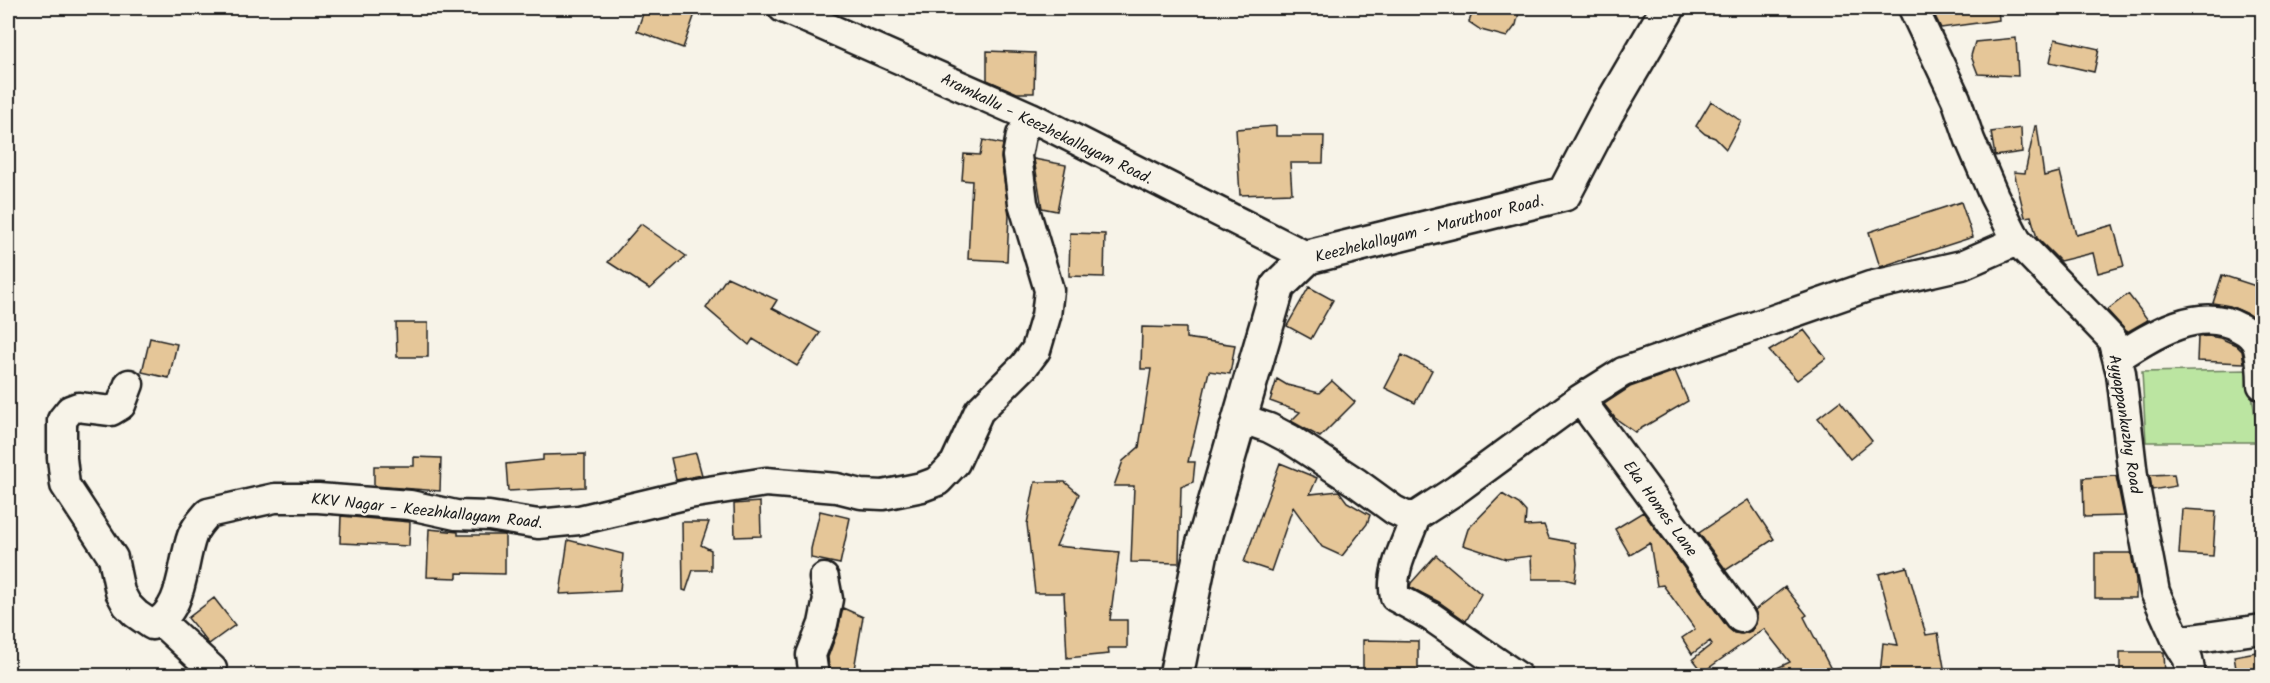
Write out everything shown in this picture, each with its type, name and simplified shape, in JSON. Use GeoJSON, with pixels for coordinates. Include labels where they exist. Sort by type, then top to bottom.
{"type":"FeatureCollection","features":[{"type":"Feature","properties":{"kind":"street","name":"Aramkallu - Keezhekallayam Road."},"geometry":{"type":"LineString","coordinates":[[783,8],[1032,117],[1308,256]]}},
{"type":"Feature","properties":{"kind":"street","name":"Keezhekallayam - Maruthoor Road."},"geometry":{"type":"LineString","coordinates":[[1176,675],[1201,552],[1278,286],[1308,256],[1564,194],[1606,114],[1668,8]]}},
{"type":"Feature","properties":{"kind":"street","name":"Ayyappankuzhy Road"},"geometry":{"type":"LineString","coordinates":[[1913,8],[1956,99],[1989,185],[2017,241],[2112,339],[2121,373],[2133,476],[2155,592],[2188,660],[2191,675]]}},
{"type":"Feature","properties":{"kind":"street","name":"KKV Nagar - Keezhkallayam Road."},"geometry":{"type":"LineString","coordinates":[[160,621],[177,600],[192,535],[208,513],[275,498],[318,498],[410,505],[456,515],[489,516],[538,524],[579,520],[689,494],[766,482],[837,488],[861,494],[883,495],[922,487],[938,481],[955,462],[979,411],[1024,366],[1036,350],[1046,316],[1048,290],[1023,203],[1017,156],[1021,135],[1032,117]]}},
{"type":"Feature","properties":{"kind":"street"},"geometry":{"type":"LineString","coordinates":[[1240,418],[1269,428],[1290,439],[1394,510],[1406,516],[1416,516],[1456,490],[1580,399],[1623,372],[1711,340],[1775,321],[1870,286],[1962,265],[2017,241]]}},
{"type":"Feature","properties":{"kind":"street"},"geometry":{"type":"LineString","coordinates":[[2117,358],[2153,335],[2186,322],[2212,321],[2233,324],[2248,333],[2258,346],[2262,385]]}},
{"type":"Feature","properties":{"kind":"street"},"geometry":{"type":"LineString","coordinates":[[129,384],[121,405],[111,411],[78,407],[70,410],[62,420],[65,485],[113,558],[120,592],[127,605],[152,625],[160,621],[212,669],[211,675]]}},
{"type":"Feature","properties":{"kind":"street","name":"Eka Homes Lane"},"geometry":{"type":"LineString","coordinates":[[1580,399],[1741,618]]}},
{"type":"Feature","properties":{"kind":"street"},"geometry":{"type":"LineString","coordinates":[[1416,516],[1393,588],[1395,597],[1430,616],[1517,675]]}},
{"type":"Feature","properties":{"kind":"street"},"geometry":{"type":"LineString","coordinates":[[814,675],[811,655],[823,624],[828,599],[824,578]]}},
{"type":"Feature","properties":{"kind":"street"},"geometry":{"type":"LineString","coordinates":[[2177,641],[2262,629]]}},
{"type":"Feature","properties":{"kind":"green space"},"geometry":{"type":"Polygon","coordinates":[[[2249,370],[2258,442],[2146,442],[2142,372],[2249,370]]]}},
{"type":"Feature","properties":{"kind":"building"},"geometry":{"type":"Polygon","coordinates":[[[645,8],[697,8],[683,48],[637,31],[645,8]]]}},
{"type":"Feature","properties":{"kind":"building"},"geometry":{"type":"Polygon","coordinates":[[[1474,8],[1520,8],[1516,25],[1507,37],[1481,30],[1469,22],[1474,8]]]}},
{"type":"Feature","properties":{"kind":"building"},"geometry":{"type":"Polygon","coordinates":[[[1931,8],[1998,8],[1999,20],[1941,28],[1931,8]]]}},
{"type":"Feature","properties":{"kind":"building"},"geometry":{"type":"Polygon","coordinates":[[[2016,38],[2018,76],[1978,74],[1971,56],[1975,42],[2016,38]]]}},
{"type":"Feature","properties":{"kind":"building"},"geometry":{"type":"Polygon","coordinates":[[[2055,39],[2099,49],[2094,72],[2050,62],[2055,39]]]}},
{"type":"Feature","properties":{"kind":"building"},"geometry":{"type":"Polygon","coordinates":[[[987,51],[1035,53],[1034,93],[1017,93],[987,80],[987,51]]]}},
{"type":"Feature","properties":{"kind":"building"},"geometry":{"type":"Polygon","coordinates":[[[1711,101],[1741,121],[1726,149],[1715,138],[1705,134],[1696,126],[1711,101]]]}},
{"type":"Feature","properties":{"kind":"building"},"geometry":{"type":"Polygon","coordinates":[[[1276,126],[1276,136],[1324,136],[1323,163],[1290,163],[1292,193],[1240,195],[1236,129],[1276,126]]]}},
{"type":"Feature","properties":{"kind":"building"},"geometry":{"type":"Polygon","coordinates":[[[2035,126],[2037,126],[2044,176],[2060,172],[2076,235],[2113,225],[2124,266],[2098,273],[2093,253],[2060,261],[2037,238],[2031,216],[2025,217],[2014,172],[2025,173],[2035,126]]]}},
{"type":"Feature","properties":{"kind":"building"},"geometry":{"type":"Polygon","coordinates":[[[2021,128],[2022,152],[1995,156],[1991,132],[2021,128]]]}},
{"type":"Feature","properties":{"kind":"building"},"geometry":{"type":"Polygon","coordinates":[[[983,140],[1003,144],[1001,158],[1009,215],[1007,261],[968,259],[972,181],[962,180],[964,154],[980,155],[983,140]]]}},
{"type":"Feature","properties":{"kind":"building"},"geometry":{"type":"Polygon","coordinates":[[[1034,159],[1066,165],[1057,211],[1042,208],[1034,159]]]}},
{"type":"Feature","properties":{"kind":"building"},"geometry":{"type":"Polygon","coordinates":[[[1961,202],[1973,237],[1880,267],[1869,232],[1961,202]]]}},
{"type":"Feature","properties":{"kind":"building"},"geometry":{"type":"Polygon","coordinates":[[[641,224],[686,256],[650,289],[608,262],[641,224]]]}},
{"type":"Feature","properties":{"kind":"building"},"geometry":{"type":"Polygon","coordinates":[[[1070,233],[1105,234],[1104,277],[1069,276],[1070,233]]]}},
{"type":"Feature","properties":{"kind":"building"},"geometry":{"type":"Polygon","coordinates":[[[2222,275],[2262,288],[2262,324],[2230,306],[2213,303],[2222,275]]]}},
{"type":"Feature","properties":{"kind":"building"},"geometry":{"type":"Polygon","coordinates":[[[727,277],[777,300],[772,308],[820,333],[797,366],[753,339],[749,345],[706,308],[727,277]]]}},
{"type":"Feature","properties":{"kind":"building"},"geometry":{"type":"Polygon","coordinates":[[[1309,287],[1333,300],[1311,339],[1287,326],[1309,287]]]}},
{"type":"Feature","properties":{"kind":"building"},"geometry":{"type":"Polygon","coordinates":[[[2128,294],[2148,320],[2127,332],[2107,310],[2128,294]]]}},
{"type":"Feature","properties":{"kind":"building"},"geometry":{"type":"Polygon","coordinates":[[[396,323],[428,323],[428,357],[397,357],[396,323]]]}},
{"type":"Feature","properties":{"kind":"building"},"geometry":{"type":"Polygon","coordinates":[[[1142,327],[1186,328],[1186,338],[1235,345],[1230,374],[1209,371],[1188,462],[1195,462],[1193,482],[1181,487],[1179,563],[1131,562],[1134,486],[1114,486],[1123,461],[1139,447],[1151,369],[1141,369],[1142,327]]]}},
{"type":"Feature","properties":{"kind":"building"},"geometry":{"type":"Polygon","coordinates":[[[1804,330],[1826,358],[1797,380],[1769,351],[1804,330]]]}},
{"type":"Feature","properties":{"kind":"building"},"geometry":{"type":"Polygon","coordinates":[[[2208,336],[2236,345],[2242,351],[2244,363],[2197,361],[2198,337],[2208,336]]]}},
{"type":"Feature","properties":{"kind":"building"},"geometry":{"type":"Polygon","coordinates":[[[150,338],[177,344],[169,378],[142,372],[150,338]]]}},
{"type":"Feature","properties":{"kind":"building"},"geometry":{"type":"Polygon","coordinates":[[[1402,355],[1432,370],[1415,403],[1385,388],[1402,355]]]}},
{"type":"Feature","properties":{"kind":"building"},"geometry":{"type":"Polygon","coordinates":[[[1675,371],[1688,401],[1635,432],[1615,418],[1604,404],[1630,387],[1675,371]]]}},
{"type":"Feature","properties":{"kind":"building"},"geometry":{"type":"Polygon","coordinates":[[[1277,379],[1287,385],[1319,393],[1332,381],[1355,402],[1320,437],[1291,421],[1300,412],[1270,401],[1277,379]]]}},
{"type":"Feature","properties":{"kind":"building"},"geometry":{"type":"Polygon","coordinates":[[[1840,401],[1872,441],[1850,459],[1818,418],[1840,401]]]}},
{"type":"Feature","properties":{"kind":"building"},"geometry":{"type":"Polygon","coordinates":[[[696,453],[702,475],[676,480],[671,458],[696,453]]]}},
{"type":"Feature","properties":{"kind":"building"},"geometry":{"type":"Polygon","coordinates":[[[585,454],[585,487],[508,491],[506,464],[543,460],[543,455],[585,454]]]}},
{"type":"Feature","properties":{"kind":"building"},"geometry":{"type":"Polygon","coordinates":[[[414,457],[441,458],[440,491],[374,486],[374,466],[414,466],[414,457]]]}},
{"type":"Feature","properties":{"kind":"building"},"geometry":{"type":"Polygon","coordinates":[[[1280,463],[1317,478],[1310,494],[1339,491],[1347,502],[1370,515],[1367,524],[1342,556],[1322,547],[1293,507],[1271,571],[1244,562],[1280,463]]]}},
{"type":"Feature","properties":{"kind":"building"},"geometry":{"type":"Polygon","coordinates":[[[2174,474],[2176,486],[2152,490],[2150,475],[2174,474]]]}},
{"type":"Feature","properties":{"kind":"building"},"geometry":{"type":"Polygon","coordinates":[[[2116,476],[2124,516],[2084,517],[2083,478],[2116,476]]]}},
{"type":"Feature","properties":{"kind":"building"},"geometry":{"type":"Polygon","coordinates":[[[1035,482],[1065,482],[1079,494],[1056,546],[1119,552],[1110,620],[1127,620],[1127,648],[1108,648],[1109,654],[1067,658],[1064,593],[1035,593],[1027,524],[1035,482]]]}},
{"type":"Feature","properties":{"kind":"building"},"geometry":{"type":"Polygon","coordinates":[[[1502,494],[1519,504],[1526,512],[1525,526],[1544,525],[1549,538],[1575,543],[1577,564],[1575,582],[1565,579],[1532,579],[1531,556],[1506,559],[1463,545],[1468,529],[1502,494]]]}},
{"type":"Feature","properties":{"kind":"building"},"geometry":{"type":"Polygon","coordinates":[[[1748,500],[1774,539],[1726,570],[1699,533],[1748,500]]]}},
{"type":"Feature","properties":{"kind":"building"},"geometry":{"type":"Polygon","coordinates":[[[760,502],[761,536],[735,537],[734,504],[760,502]]]}},
{"type":"Feature","properties":{"kind":"building"},"geometry":{"type":"Polygon","coordinates":[[[2182,509],[2216,511],[2213,556],[2179,554],[2182,509]]]}},
{"type":"Feature","properties":{"kind":"building"},"geometry":{"type":"Polygon","coordinates":[[[820,511],[850,518],[840,564],[811,558],[820,511]]]}},
{"type":"Feature","properties":{"kind":"building"},"geometry":{"type":"Polygon","coordinates":[[[1643,512],[1734,633],[1742,634],[1751,631],[1756,624],[1755,610],[1785,587],[1807,615],[1804,617],[1834,675],[1762,675],[1790,662],[1764,629],[1703,672],[1693,659],[1712,644],[1710,641],[1692,654],[1682,638],[1695,629],[1663,585],[1657,586],[1650,543],[1630,555],[1615,529],[1643,512]]]}},
{"type":"Feature","properties":{"kind":"building"},"geometry":{"type":"Polygon","coordinates":[[[341,516],[410,522],[409,546],[340,543],[341,516]]]}},
{"type":"Feature","properties":{"kind":"building"},"geometry":{"type":"Polygon","coordinates":[[[682,522],[709,522],[701,545],[711,550],[711,570],[693,570],[686,591],[683,590],[682,522]]]}},
{"type":"Feature","properties":{"kind":"building"},"geometry":{"type":"Polygon","coordinates":[[[429,529],[458,532],[458,535],[505,535],[505,574],[457,573],[457,578],[427,577],[429,529]]]}},
{"type":"Feature","properties":{"kind":"building"},"geometry":{"type":"Polygon","coordinates":[[[568,540],[623,554],[620,591],[560,594],[568,540]]]}},
{"type":"Feature","properties":{"kind":"building"},"geometry":{"type":"Polygon","coordinates":[[[2095,553],[2131,553],[2136,580],[2136,598],[2095,598],[2095,553]]]}},
{"type":"Feature","properties":{"kind":"building"},"geometry":{"type":"Polygon","coordinates":[[[1436,555],[1481,594],[1466,621],[1439,602],[1410,587],[1436,555]]]}},
{"type":"Feature","properties":{"kind":"building"},"geometry":{"type":"Polygon","coordinates":[[[1907,567],[1926,635],[1938,633],[1945,673],[1880,675],[1883,643],[1898,645],[1879,574],[1907,567]]]}},
{"type":"Feature","properties":{"kind":"building"},"geometry":{"type":"Polygon","coordinates":[[[214,598],[235,625],[209,644],[188,618],[214,598]]]}},
{"type":"Feature","properties":{"kind":"building"},"geometry":{"type":"Polygon","coordinates":[[[843,608],[863,617],[853,675],[829,668],[828,657],[843,608]]]}},
{"type":"Feature","properties":{"kind":"building"},"geometry":{"type":"Polygon","coordinates":[[[1363,640],[1418,641],[1418,675],[1363,675],[1363,640]]]}},
{"type":"Feature","properties":{"kind":"building"},"geometry":{"type":"Polygon","coordinates":[[[2262,651],[2262,675],[2237,675],[2234,656],[2262,651]]]}},
{"type":"Feature","properties":{"kind":"building"},"geometry":{"type":"Polygon","coordinates":[[[2120,652],[2164,652],[2165,675],[2120,675],[2120,652]]]}}]}
